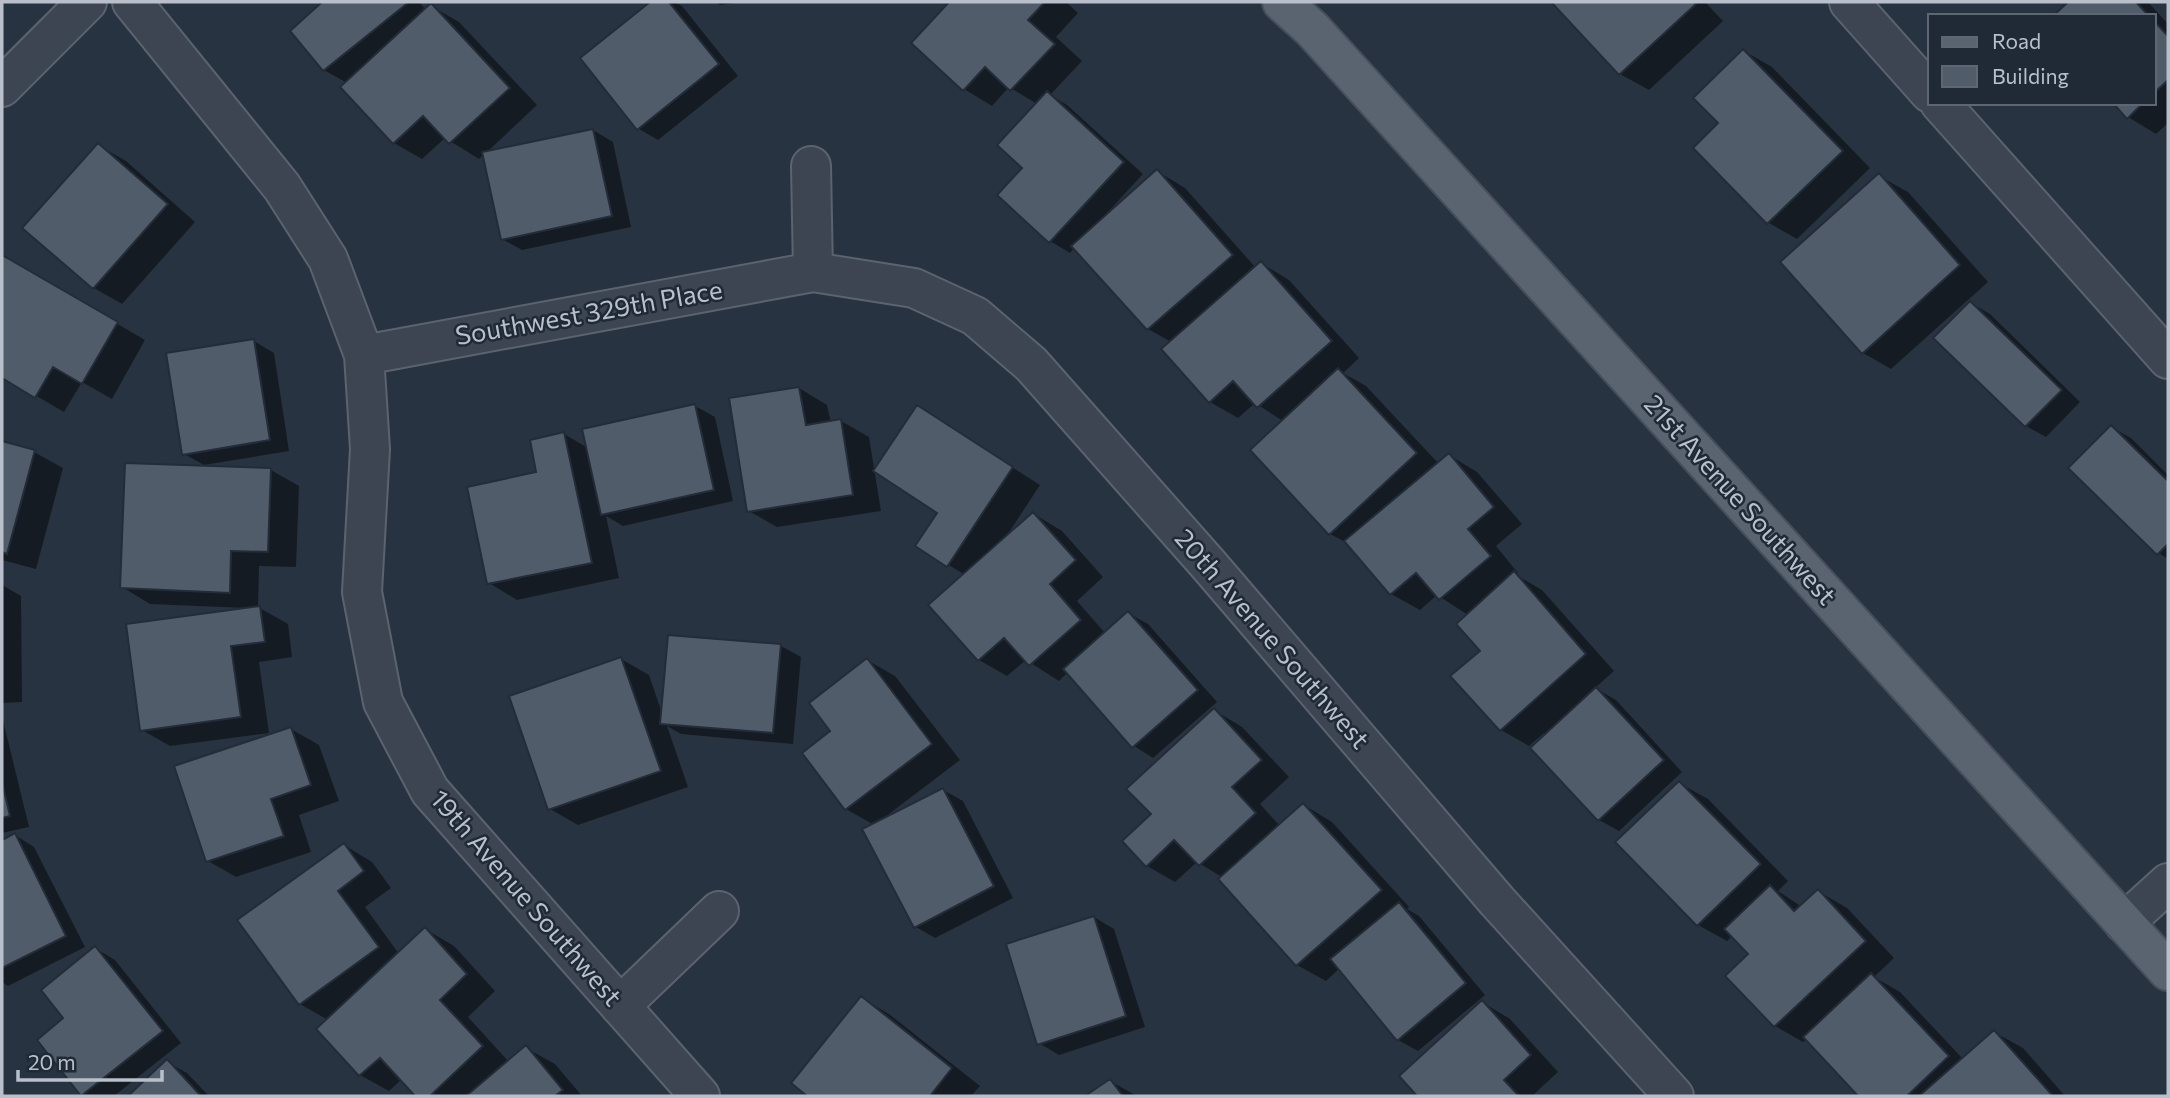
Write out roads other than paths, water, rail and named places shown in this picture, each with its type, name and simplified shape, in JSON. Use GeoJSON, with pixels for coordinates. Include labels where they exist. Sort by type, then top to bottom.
{"type":"FeatureCollection","features":[{"type":"Feature","properties":{"kind":"main road","name":"21st Avenue Southwest"},"geometry":{"type":"LineString","coordinates":[[1282,2],[1303,15],[2168,971]]}},
{"type":"Feature","properties":{"kind":"street"},"geometry":{"type":"LineString","coordinates":[[2,87],[87,2]]}},
{"type":"Feature","properties":{"kind":"street","name":"19th Avenue Southwest"},"geometry":{"type":"LineString","coordinates":[[132,2],[282,187],[328,259],[364,355],[370,449],[362,592],[383,702],[430,791],[700,1096]]}},
{"type":"Feature","properties":{"kind":"street"},"geometry":{"type":"LineString","coordinates":[[1849,2],[1928,91]]}},
{"type":"Feature","properties":{"kind":"street"},"geometry":{"type":"LineString","coordinates":[[1942,105],[2168,359]]}},
{"type":"Feature","properties":{"kind":"street"},"geometry":{"type":"LineString","coordinates":[[811,166],[813,272]]}},
{"type":"Feature","properties":{"kind":"street","name":"Southwest 329th Place"},"geometry":{"type":"LineString","coordinates":[[364,355],[813,272]]}},
{"type":"Feature","properties":{"kind":"street","name":"20th Avenue Southwest"},"geometry":{"type":"LineString","coordinates":[[813,272],[914,289],[975,316],[1031,363],[1208,564],[1497,901],[1674,1096]]}},
{"type":"Feature","properties":{"kind":"street"},"geometry":{"type":"LineString","coordinates":[[2124,923],[2168,883]]}},
{"type":"Feature","properties":{"kind":"street"},"geometry":{"type":"LineString","coordinates":[[620,1006],[719,911]]}}]}
